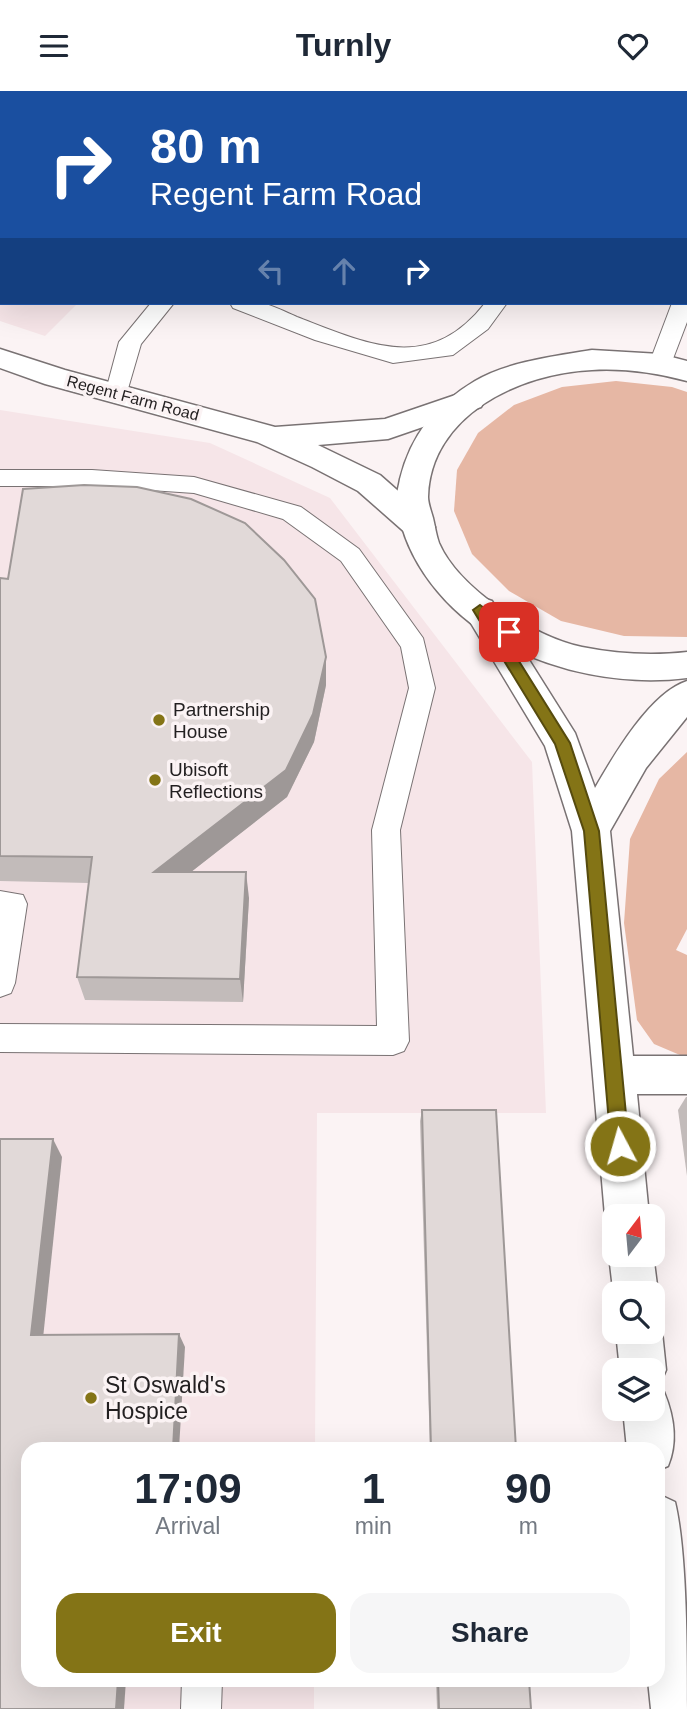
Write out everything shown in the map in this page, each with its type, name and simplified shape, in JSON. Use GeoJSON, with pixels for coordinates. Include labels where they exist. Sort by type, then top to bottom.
{"type":"FeatureCollection","features":[{"type":"Feature","properties":{"kind":"street","name":"Regent Farm Road"},"geometry":{"type":"LineString","coordinates":[[0,358],[117,394],[267,435],[323,459],[369,483],[419,527]]}},
{"type":"Feature","properties":{"kind":"street","name":"Regent Farm Road"},"geometry":{"type":"LineString","coordinates":[[673,367],[592,360],[537,369],[487,387],[448,416],[422,453],[412,498],[424,547],[457,593],[509,632],[576,659],[652,669],[687,665]]}},
{"type":"Feature","properties":{"kind":"street","name":"Regent Farm Road"},"geometry":{"type":"LineString","coordinates":[[267,435],[337,434],[388,429],[470,400]]}},
{"type":"Feature","properties":{"kind":"street"},"geometry":{"type":"LineString","coordinates":[[480,610],[562,743],[592,831],[626,1204]]}},
{"type":"Feature","properties":{"kind":"street"},"geometry":{"type":"LineString","coordinates":[[592,831],[617,781],[646,736],[687,695]]}},
{"type":"Feature","properties":{"kind":"street"},"geometry":{"type":"LineString","coordinates":[[613,1075],[687,1075]]}},
{"type":"Feature","properties":{"kind":"street"},"geometry":{"type":"LineString","coordinates":[[648,1421],[650,1442]]}},
{"type":"Feature","properties":{"kind":"street"},"geometry":{"type":"LineString","coordinates":[[665,1589],[677,1709]]}},
{"type":"Feature","properties":{"kind":"lane"},"geometry":{"type":"LineString","coordinates":[[117,394],[130,342],[161,305]]}},
{"type":"Feature","properties":{"kind":"lane"},"geometry":{"type":"LineString","coordinates":[[246,305],[323,335],[393,356],[446,350],[480,324],[494,305]]}},
{"type":"Feature","properties":{"kind":"lane"},"geometry":{"type":"LineString","coordinates":[[673,367],[679,309]]}},
{"type":"Feature","properties":{"kind":"lane"},"geometry":{"type":"LineString","coordinates":[[0,478],[92,478],[194,485],[292,513],[350,555],[414,645],[422,688],[386,830],[393,1041],[0,1038]]}},
{"type":"Feature","properties":{"kind":"lane"},"geometry":{"type":"LineString","coordinates":[[0,904],[12,904],[0,983]]}},
{"type":"Feature","properties":{"kind":"lane"},"geometry":{"type":"LineString","coordinates":[[201,1709],[202,1687]]}},
{"type":"Feature","properties":{"kind":"shaded area"},"geometry":{"type":"Polygon","coordinates":[[[0,305],[76,305],[45,336],[0,321],[0,305]]]}},
{"type":"Feature","properties":{"kind":"shaded area"},"geometry":{"type":"Polygon","coordinates":[[[616,381],[672,387],[687,392],[687,637],[624,636],[561,621],[509,591],[472,554],[454,511],[457,470],[478,433],[514,405],[562,387],[616,381]]]}},
{"type":"Feature","properties":{"kind":"shaded area"},"geometry":{"type":"Polygon","coordinates":[[[0,410],[210,443],[330,498],[532,762],[546,1113],[317,1113],[315,1442],[21,1442],[21,1687],[314,1687],[314,1709],[0,1709],[0,410]]]}},
{"type":"Feature","properties":{"kind":"shaded area"},"geometry":{"type":"Polygon","coordinates":[[[687,752],[687,929],[676,950],[687,955],[687,1058],[654,1044],[637,1020],[624,923],[630,839],[659,779],[687,752]]]}},
{"type":"Feature","properties":{"kind":"building","name":"Partnership House"},"geometry":{"type":"Polygon","coordinates":[[[84,485],[137,487],[191,499],[245,523],[284,560],[315,599],[326,657],[313,714],[286,770],[154,872],[246,872],[240,979],[77,977],[92,857],[0,856],[0,578],[8,579],[23,489],[84,485]]]}},
{"type":"Feature","properties":{"kind":"building"},"geometry":{"type":"Polygon","coordinates":[[[422,1110],[496,1110],[516,1442],[431,1442],[422,1110]]]}},
{"type":"Feature","properties":{"kind":"building","name":"St Oswald's Hospice"},"geometry":{"type":"Polygon","coordinates":[[[0,1139],[53,1139],[31,1335],[179,1334],[173,1442],[21,1442],[21,1687],[118,1687],[116,1709],[0,1709],[0,1139]]]}},
{"type":"Feature","properties":{"kind":"building"},"geometry":{"type":"Polygon","coordinates":[[[438,1687],[529,1687],[531,1709],[439,1709],[438,1687]]]}},
{"type":"Feature","properties":{"kind":"place","name":"Partnership House"},"geometry":{"type":"Point","coordinates":[159,720]}},
{"type":"Feature","properties":{"kind":"place","name":"Ubisoft Reflections"},"geometry":{"type":"Point","coordinates":[155,780]}},
{"type":"Feature","properties":{"kind":"place","name":"St Oswald's Hospice"},"geometry":{"type":"Point","coordinates":[91,1398]}},
{"type":"Feature","properties":{"kind":"route"},"geometry":{"type":"LineString","coordinates":[[509,632],[480,610],[562,743],[592,831],[620,1146]]}}]}
